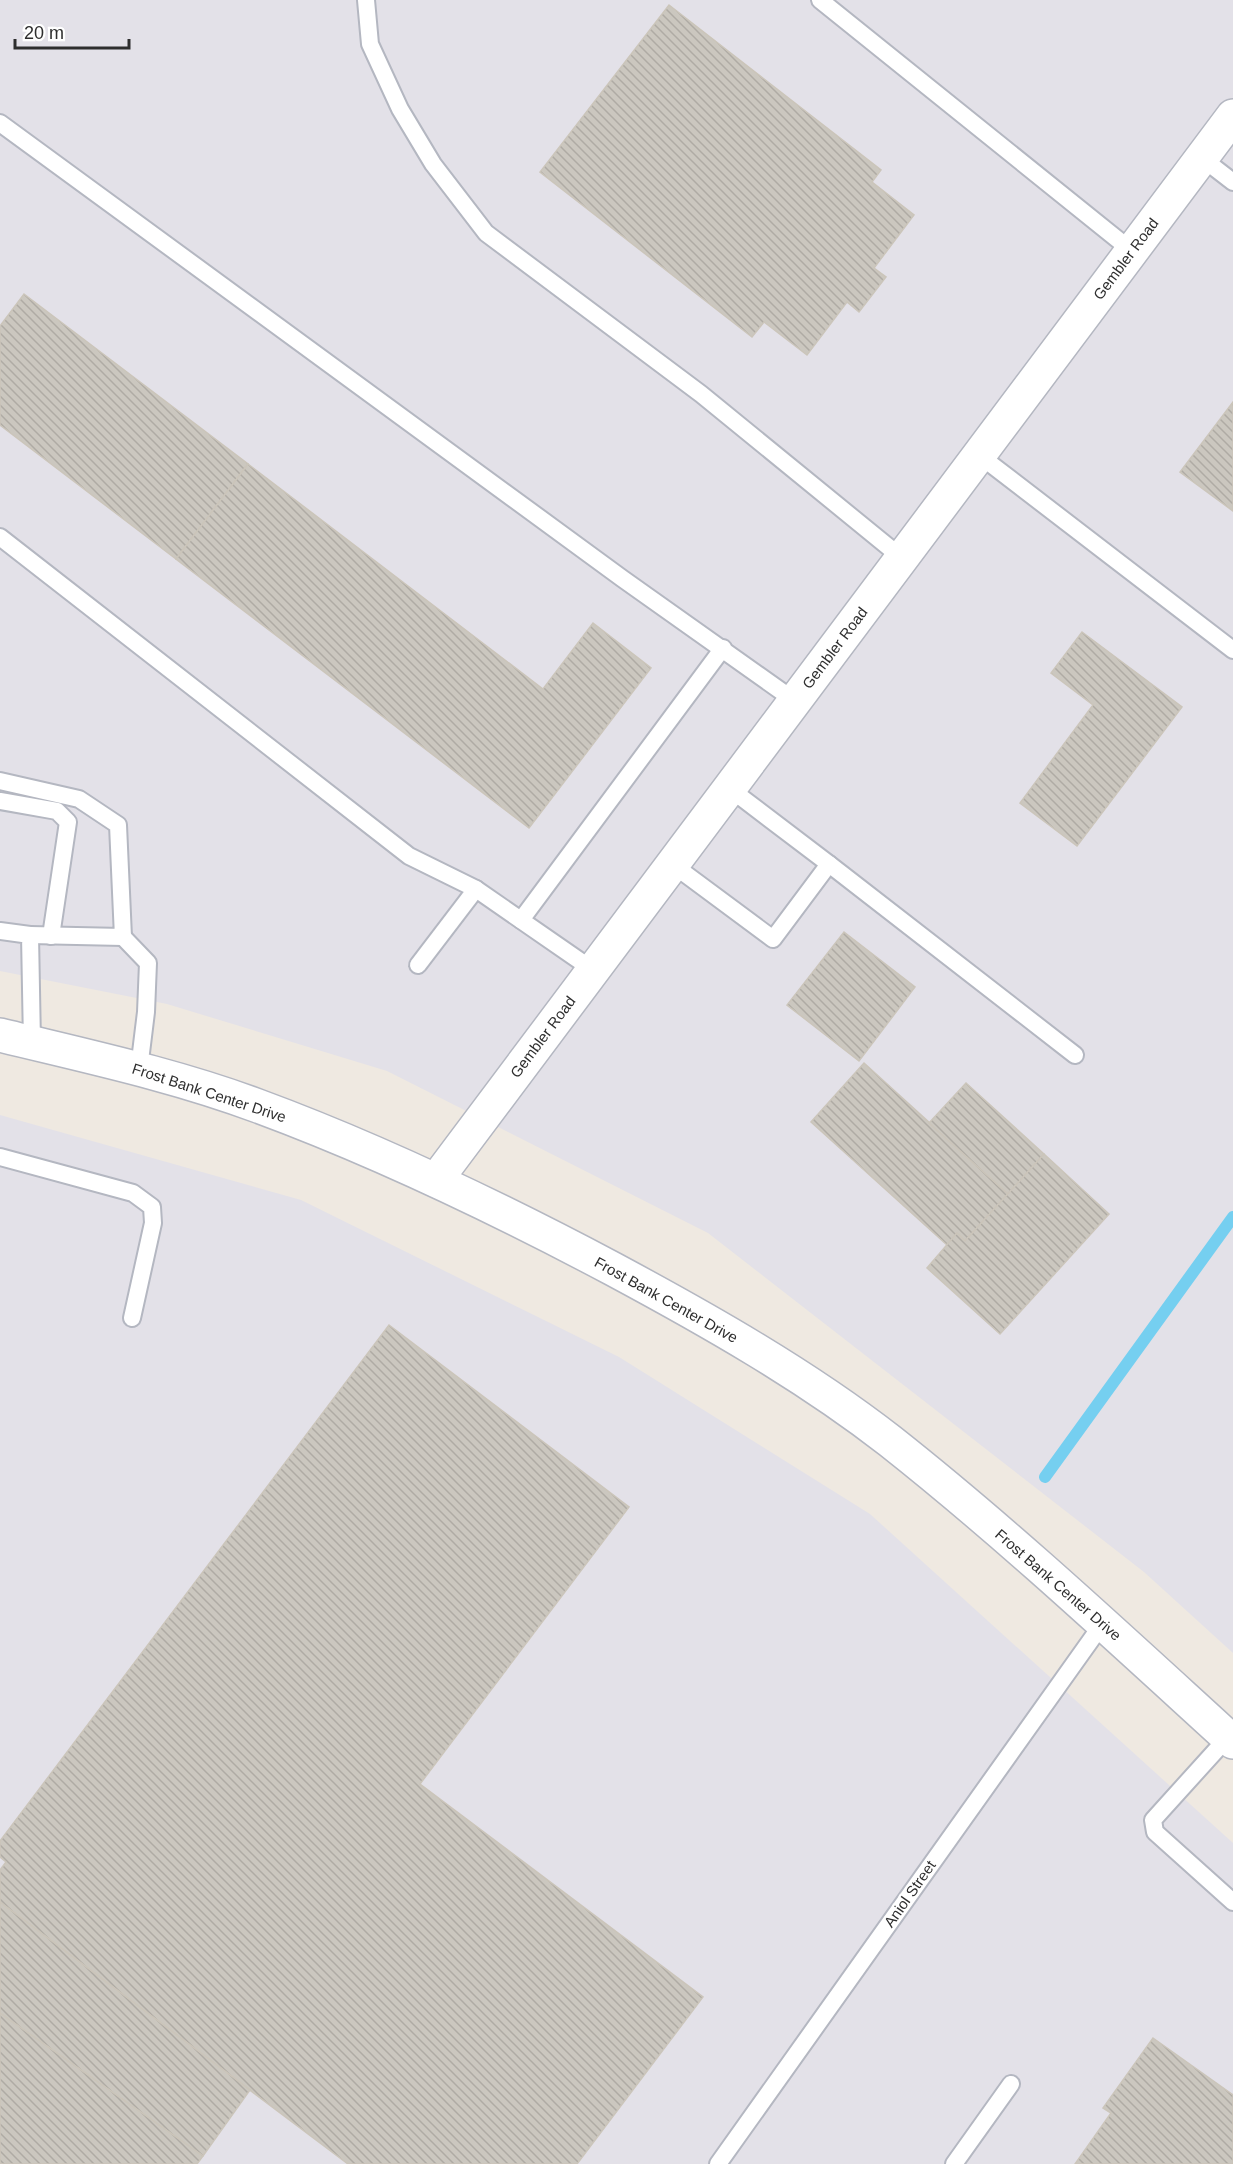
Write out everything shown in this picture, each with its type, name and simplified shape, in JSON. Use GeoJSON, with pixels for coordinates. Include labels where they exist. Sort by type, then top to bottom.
{"type":"FeatureCollection","features":[{"type":"Feature","properties":{"kind":"main road","name":"Gembler Road"},"geometry":{"type":"LineString","coordinates":[[436,1180],[1233,116]]}},
{"type":"Feature","properties":{"kind":"main road","name":"Frost Bank Center Drive"},"geometry":{"type":"LineString","coordinates":[[0,1035],[139,1069],[257,1105],[436,1180],[658,1293],[806,1383],[888,1439],[1102,1623],[1231,1740]]}},
{"type":"Feature","properties":{"kind":"lane"},"geometry":{"type":"LineString","coordinates":[[366,0],[370,44],[400,109],[433,164],[486,233],[701,394],[902,558]]}},
{"type":"Feature","properties":{"kind":"lane"},"geometry":{"type":"LineString","coordinates":[[820,0],[1131,251]]}},
{"type":"Feature","properties":{"kind":"lane"},"geometry":{"type":"LineString","coordinates":[[0,123],[622,579],[723,648],[795,701]]}},
{"type":"Feature","properties":{"kind":"lane"},"geometry":{"type":"LineString","coordinates":[[1202,158],[1233,182]]}},
{"type":"Feature","properties":{"kind":"lane"},"geometry":{"type":"LineString","coordinates":[[979,455],[1233,650]]}},
{"type":"Feature","properties":{"kind":"lane"},"geometry":{"type":"LineString","coordinates":[[0,537],[409,856],[477,889],[593,970]]}},
{"type":"Feature","properties":{"kind":"lane"},"geometry":{"type":"LineString","coordinates":[[521,920],[723,648]]}},
{"type":"Feature","properties":{"kind":"lane"},"geometry":{"type":"LineString","coordinates":[[0,781],[79,799],[118,825],[123,937],[148,963],[146,1012],[139,1069]]}},
{"type":"Feature","properties":{"kind":"lane"},"geometry":{"type":"LineString","coordinates":[[729,788],[1076,1055]]}},
{"type":"Feature","properties":{"kind":"lane"},"geometry":{"type":"LineString","coordinates":[[0,801],[57,811],[68,822],[51,936]]}},
{"type":"Feature","properties":{"kind":"lane"},"geometry":{"type":"LineString","coordinates":[[672,864],[773,939],[829,864]]}},
{"type":"Feature","properties":{"kind":"lane"},"geometry":{"type":"LineString","coordinates":[[418,965],[477,889]]}},
{"type":"Feature","properties":{"kind":"lane"},"geometry":{"type":"LineString","coordinates":[[0,931],[30,935],[123,937]]}},
{"type":"Feature","properties":{"kind":"lane"},"geometry":{"type":"LineString","coordinates":[[30,935],[32,1043]]}},
{"type":"Feature","properties":{"kind":"lane"},"geometry":{"type":"LineString","coordinates":[[0,1157],[133,1193],[152,1207],[153,1223],[132,1318]]}},
{"type":"Feature","properties":{"kind":"lane","name":"Aniol Street"},"geometry":{"type":"LineString","coordinates":[[718,2164],[1102,1623]]}},
{"type":"Feature","properties":{"kind":"lane"},"geometry":{"type":"LineString","coordinates":[[1231,1740],[1153,1820],[1155,1832],[1233,1902]]}},
{"type":"Feature","properties":{"kind":"lane"},"geometry":{"type":"LineString","coordinates":[[954,2164],[1011,2084]]}},
{"type":"Feature","properties":{"kind":"shaded area"},"geometry":{"type":"Polygon","coordinates":[[[0,0],[1233,0],[1233,1653],[1144,1572],[708,1233],[387,1071],[167,1004],[0,971],[0,0]]]}},
{"type":"Feature","properties":{"kind":"shaded area"},"geometry":{"type":"Polygon","coordinates":[[[0,1115],[301,1200],[619,1357],[870,1514],[1233,1843],[1233,2164],[0,2164],[0,1115]]]}},
{"type":"Feature","properties":{"kind":"building"},"geometry":{"type":"Polygon","coordinates":[[[669,5],[881,170],[872,182],[914,215],[874,268],[886,277],[859,312],[847,302],[807,355],[764,322],[752,337],[540,172],[669,5]]]}},
{"type":"Feature","properties":{"kind":"building"},"geometry":{"type":"Polygon","coordinates":[[[24,294],[248,464],[176,559],[0,425],[0,326],[24,294]]]}},
{"type":"Feature","properties":{"kind":"building"},"geometry":{"type":"Polygon","coordinates":[[[1233,402],[1233,511],[1180,472],[1233,402]]]}},
{"type":"Feature","properties":{"kind":"building"},"geometry":{"type":"Polygon","coordinates":[[[248,464],[543,689],[593,623],[651,668],[529,828],[176,559],[248,464]]]}},
{"type":"Feature","properties":{"kind":"building"},"geometry":{"type":"Polygon","coordinates":[[[1082,632],[1182,707],[1077,846],[1020,803],[1093,705],[1051,673],[1082,632]]]}},
{"type":"Feature","properties":{"kind":"building"},"geometry":{"type":"Polygon","coordinates":[[[844,932],[915,987],[859,1061],[787,1005],[844,932]]]}},
{"type":"Feature","properties":{"kind":"building"},"geometry":{"type":"Polygon","coordinates":[[[864,1063],[1008,1194],[965,1241],[957,1233],[947,1245],[811,1122],[864,1063]]]}},
{"type":"Feature","properties":{"kind":"building"},"geometry":{"type":"Polygon","coordinates":[[[966,1083],[1044,1154],[1008,1194],[929,1123],[966,1083]]]}},
{"type":"Feature","properties":{"kind":"building"},"geometry":{"type":"Polygon","coordinates":[[[1044,1154],[1109,1214],[1000,1334],[927,1268],[957,1233],[965,1241],[1044,1154]]]}},
{"type":"Feature","properties":{"kind":"building"},"geometry":{"type":"Polygon","coordinates":[[[389,1325],[629,1507],[420,1784],[703,1997],[577,2164],[348,2164],[0,1902],[0,1870],[6,1862],[0,1857],[0,1841],[389,1325]]]}},
{"type":"Feature","properties":{"kind":"building"},"geometry":{"type":"Polygon","coordinates":[[[0,1902],[250,2090],[203,2156],[0,2013],[0,1902]]]}},
{"type":"Feature","properties":{"kind":"building"},"geometry":{"type":"Polygon","coordinates":[[[0,2013],[203,2156],[197,2164],[0,2164],[0,2013]]]}},
{"type":"Feature","properties":{"kind":"building"},"geometry":{"type":"Polygon","coordinates":[[[1153,2038],[1233,2095],[1233,2164],[1075,2164],[1111,2113],[1103,2108],[1153,2038]]]}},
{"type":"Feature","properties":{"kind":"waterway"},"geometry":{"type":"LineString","coordinates":[[1045,1477],[1233,1217]]}}]}
